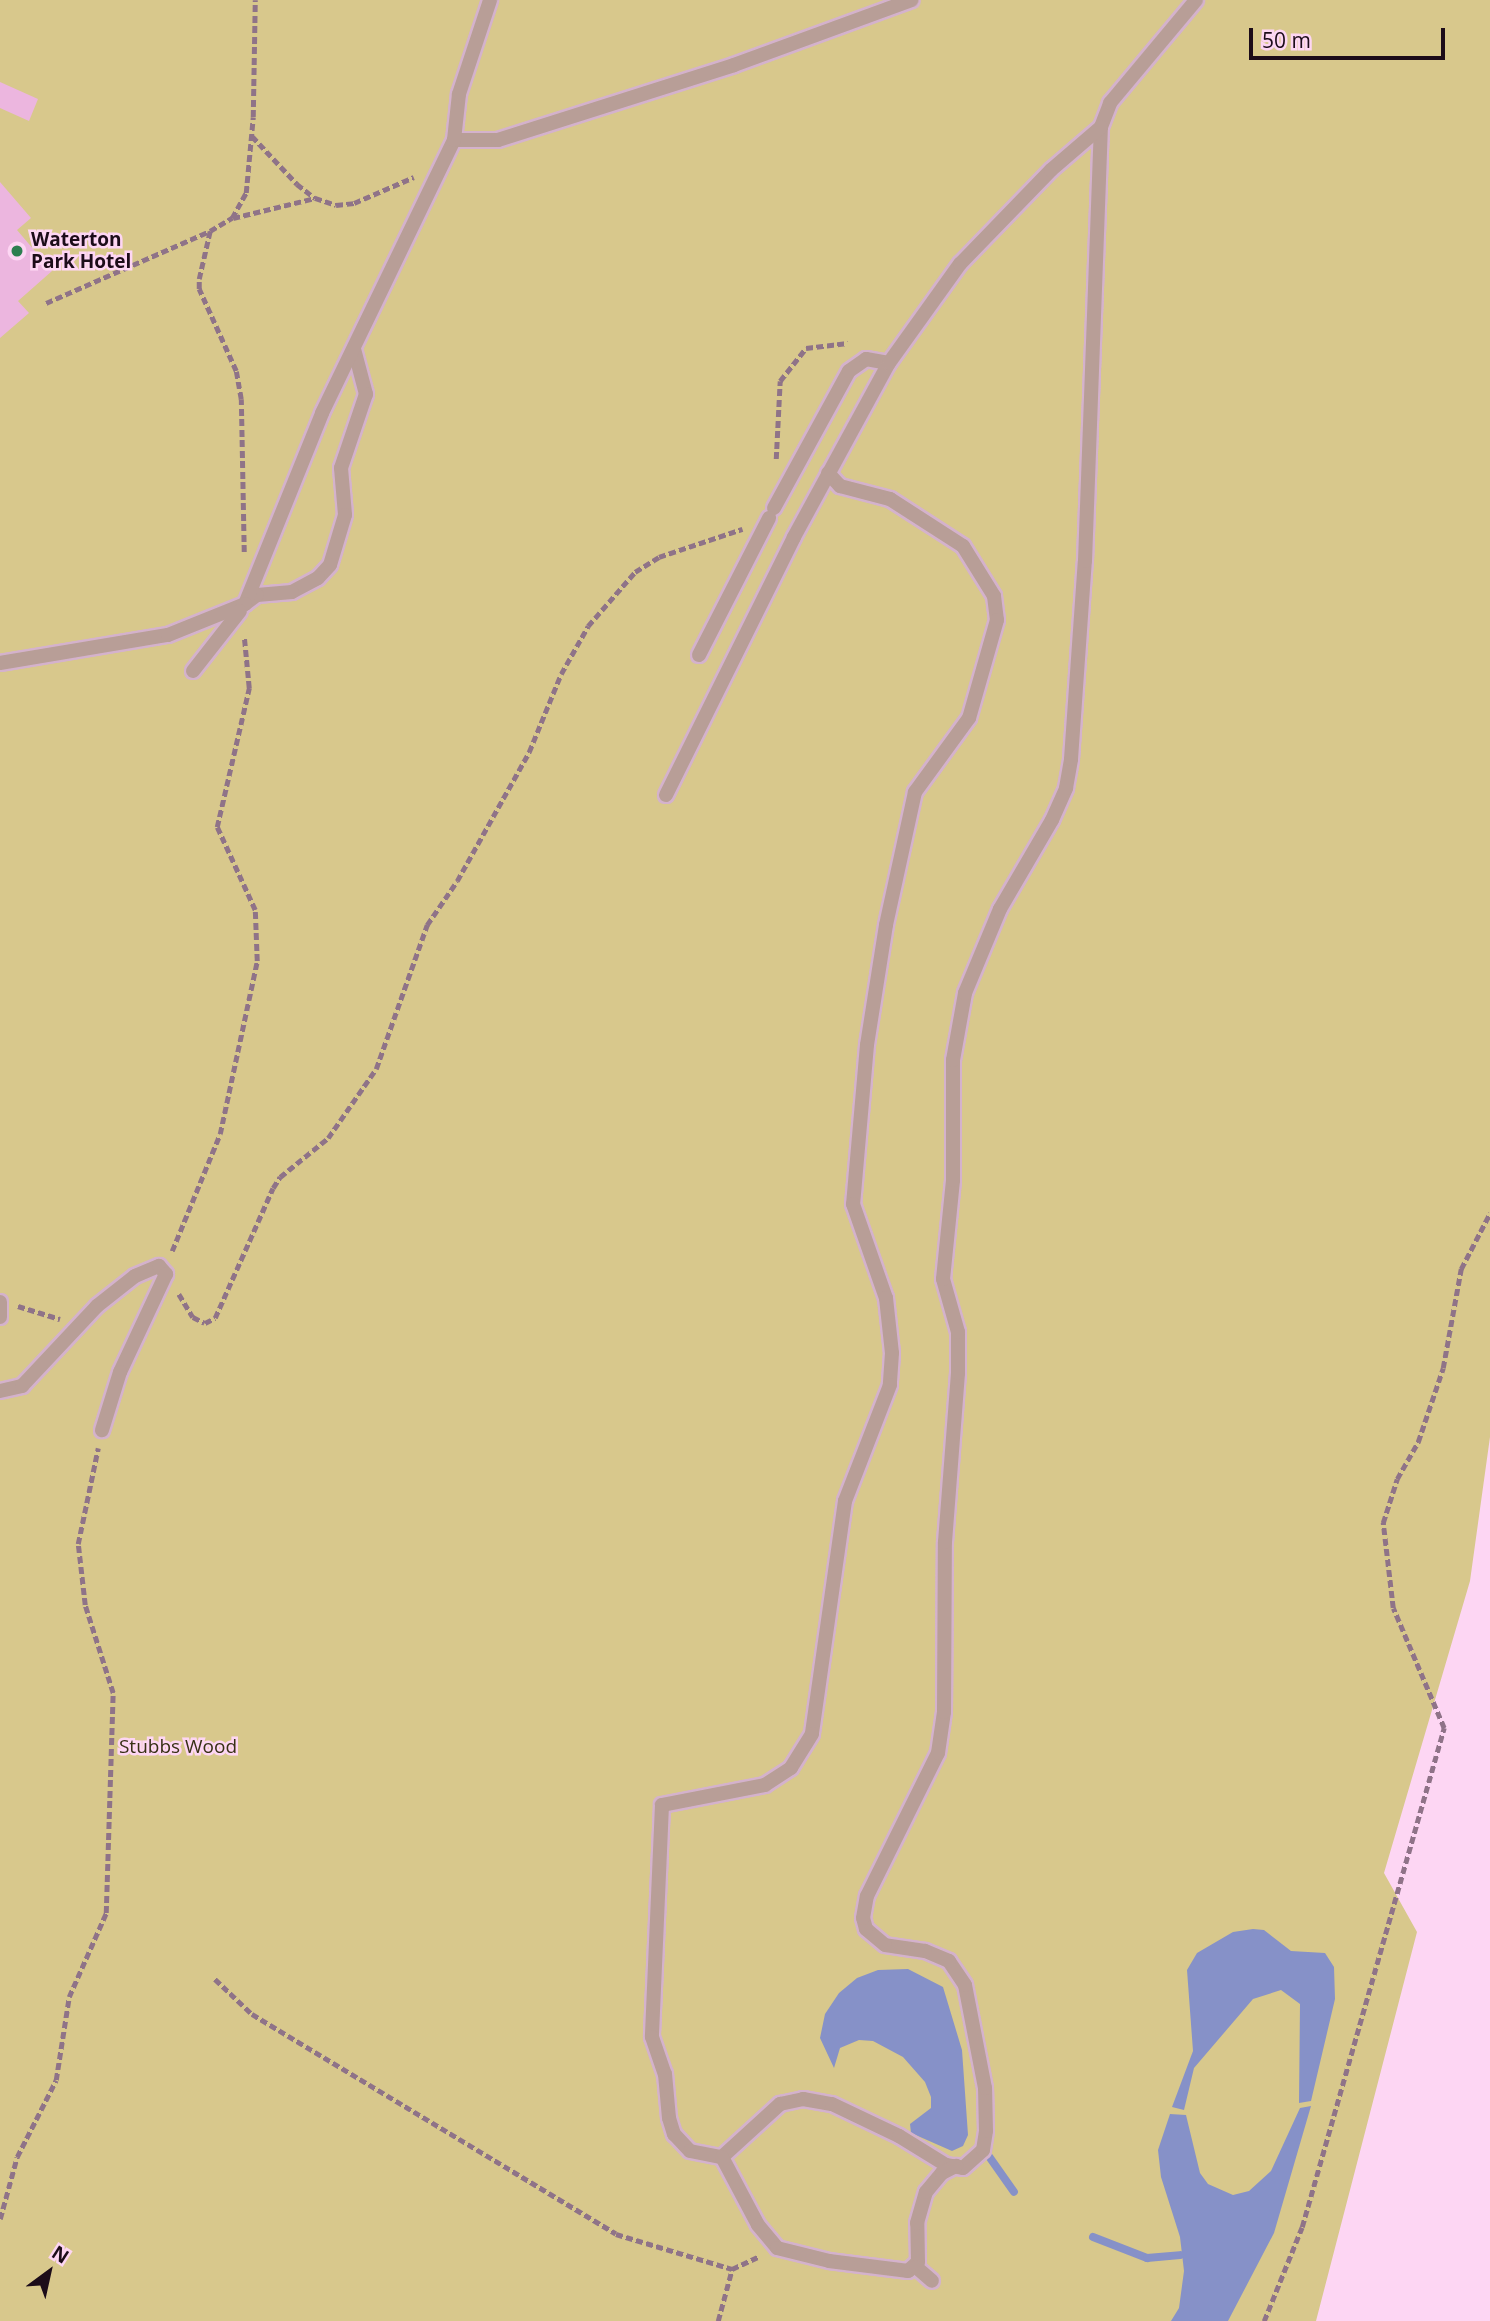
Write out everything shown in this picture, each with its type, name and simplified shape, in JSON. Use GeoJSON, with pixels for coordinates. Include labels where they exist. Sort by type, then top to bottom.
{"type":"FeatureCollection","features":[{"type":"Feature","properties":{"kind":"lane"},"geometry":{"type":"LineString","coordinates":[[193,671],[245,604],[322,414],[454,140],[459,94],[490,0]]}},
{"type":"Feature","properties":{"kind":"lane"},"geometry":{"type":"LineString","coordinates":[[454,140],[498,140],[759,57],[912,0]]}},
{"type":"Feature","properties":{"kind":"lane"},"geometry":{"type":"LineString","coordinates":[[828,473],[840,486],[890,499],[963,546],[994,596],[997,620],[969,718],[915,792],[886,925],[867,1045],[853,1204],[886,1298],[892,1353],[890,1385],[845,1502],[813,1734],[791,1768],[765,1784],[662,1805],[652,2038],[665,2074],[674,2134],[690,2151],[722,2157],[737,2148],[780,2104],[803,2099],[832,2104],[963,2168],[977,2157],[986,2132],[985,2088],[965,1985],[949,1961],[925,1951],[885,1945],[866,1929],[863,1919],[867,1896],[938,1753],[944,1712],[945,1542],[958,1373],[958,1332],[943,1279],[953,1180],[953,1060],[958,1023],[978,961],[1000,909],[1052,820],[1066,788],[1071,759],[1086,533],[1101,127],[1110,103],[1196,0]]}},
{"type":"Feature","properties":{"kind":"lane"},"geometry":{"type":"LineString","coordinates":[[666,795],[828,473],[889,363],[960,264],[1041,180],[1101,127]]}},
{"type":"Feature","properties":{"kind":"lane"},"geometry":{"type":"LineString","coordinates":[[0,663],[169,635],[218,619],[257,595],[292,592],[318,578],[330,565],[345,515],[341,468],[366,394],[354,349]]}},
{"type":"Feature","properties":{"kind":"lane"},"geometry":{"type":"LineString","coordinates":[[699,655],[849,371],[866,359],[889,363]]}},
{"type":"Feature","properties":{"kind":"lane"},"geometry":{"type":"LineString","coordinates":[[0,1391],[22,1386],[78,1325],[147,1268],[159,1266],[166,1274],[125,1361],[102,1430]]}},
{"type":"Feature","properties":{"kind":"lane"},"geometry":{"type":"LineString","coordinates":[[0,1317],[6,1303]]}},
{"type":"Feature","properties":{"kind":"lane"},"geometry":{"type":"LineString","coordinates":[[722,2157],[758,2225],[777,2248],[892,2270],[915,2267],[932,2281]]}},
{"type":"Feature","properties":{"kind":"lane"},"geometry":{"type":"LineString","coordinates":[[915,2267],[920,2208],[933,2181],[956,2166]]}},
{"type":"Feature","properties":{"kind":"path"},"geometry":{"type":"LineString","coordinates":[[232,218],[246,193],[252,135],[255,0]]}},
{"type":"Feature","properties":{"kind":"path"},"geometry":{"type":"LineString","coordinates":[[252,135],[315,198],[336,205],[354,204],[442,165]]}},
{"type":"Feature","properties":{"kind":"path"},"geometry":{"type":"LineString","coordinates":[[46,303],[211,231],[232,218],[315,198]]}},
{"type":"Feature","properties":{"kind":"path"},"geometry":{"type":"LineString","coordinates":[[211,231],[199,289],[236,370],[241,399],[244,566]]}},
{"type":"Feature","properties":{"kind":"path"},"geometry":{"type":"LineString","coordinates":[[776,471],[780,381],[806,348],[849,342]]}},
{"type":"Feature","properties":{"kind":"path"},"geometry":{"type":"LineString","coordinates":[[245,604],[242,625],[249,688],[218,827],[255,910],[257,961],[226,1114],[183,1216],[166,1274],[193,1317],[205,1323],[215,1318],[280,1177],[328,1138],[376,1069],[427,925],[447,898],[529,752],[561,674],[588,626],[635,572],[659,557],[772,513]]}},
{"type":"Feature","properties":{"kind":"path"},"geometry":{"type":"LineString","coordinates":[[1264,2321],[1302,2227],[1444,1728],[1393,1608],[1383,1523],[1397,1479],[1418,1442],[1443,1368],[1461,1269],[1490,1213]]}},
{"type":"Feature","properties":{"kind":"path"},"geometry":{"type":"LineString","coordinates":[[6,1303],[78,1325]]}},
{"type":"Feature","properties":{"kind":"path"},"geometry":{"type":"LineString","coordinates":[[0,2219],[17,2157],[56,2080],[69,1997],[106,1913],[113,1693],[85,1605],[78,1544],[102,1430]]}},
{"type":"Feature","properties":{"kind":"path"},"geometry":{"type":"LineString","coordinates":[[215,1979],[252,2014],[615,2234],[732,2269],[777,2248]]}},
{"type":"Feature","properties":{"kind":"path"},"geometry":{"type":"LineString","coordinates":[[718,2321],[732,2269]]}},
{"type":"Feature","properties":{"kind":"green space","name":"Stubbs Wood"},"geometry":{"type":"Polygon","coordinates":[[[0,0],[1490,0],[1490,1437],[1470,1581],[1384,1873],[1417,1932],[1316,2321],[0,2321],[0,0]]]}},
{"type":"Feature","properties":{"kind":"water"},"geometry":{"type":"Polygon","coordinates":[[[1264,1930],[1291,1951],[1325,1953],[1334,1967],[1335,1999],[1311,2101],[1299,2103],[1300,2004],[1281,1990],[1253,1999],[1194,2068],[1184,2110],[1172,2107],[1193,2051],[1187,1970],[1197,1953],[1233,1932],[1264,1930]]]}},
{"type":"Feature","properties":{"kind":"water"},"geometry":{"type":"Polygon","coordinates":[[[908,1969],[943,1987],[962,2050],[968,2135],[963,2146],[952,2151],[911,2133],[910,2124],[931,2108],[931,2097],[925,2082],[903,2057],[873,2041],[859,2040],[840,2048],[834,2068],[820,2038],[825,2014],[839,1993],[857,1978],[878,1970],[908,1969]]]}},
{"type":"Feature","properties":{"kind":"water"},"geometry":{"type":"Polygon","coordinates":[[[1311,2106],[1274,2233],[1228,2321],[1171,2321],[1179,2308],[1184,2271],[1180,2237],[1161,2177],[1158,2150],[1170,2114],[1186,2115],[1200,2173],[1208,2184],[1233,2195],[1249,2191],[1271,2171],[1300,2108],[1311,2106]]]}},
{"type":"Feature","properties":{"kind":"building"},"geometry":{"type":"Polygon","coordinates":[[[0,82],[38,99],[29,121],[0,108],[0,82]]]}},
{"type":"Feature","properties":{"kind":"building","name":"Waterton Park Hotel"},"geometry":{"type":"Polygon","coordinates":[[[0,182],[31,218],[17,230],[52,271],[18,301],[29,313],[0,338],[0,182]]]}},
{"type":"Feature","properties":{"kind":"waterway"},"geometry":{"type":"LineString","coordinates":[[988,2155],[1014,2192]]}},
{"type":"Feature","properties":{"kind":"waterway"},"geometry":{"type":"LineString","coordinates":[[1093,2237],[1147,2258],[1180,2255]]}},
{"type":"Feature","properties":{"kind":"place","name":"Waterton Park Hotel"},"geometry":{"type":"Point","coordinates":[17,251]}}]}
